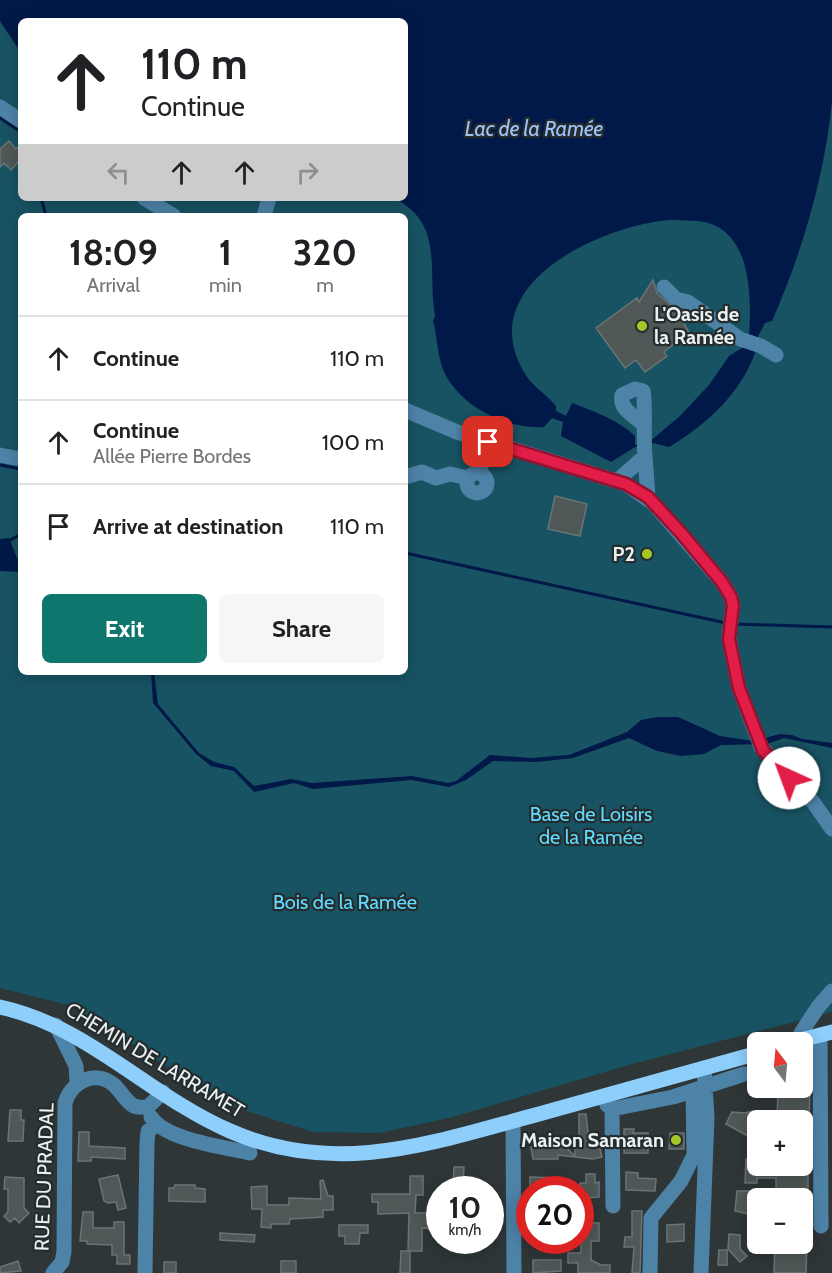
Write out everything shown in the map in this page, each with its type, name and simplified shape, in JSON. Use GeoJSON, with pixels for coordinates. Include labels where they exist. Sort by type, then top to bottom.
{"type":"FeatureCollection","features":[{"type":"Feature","properties":{"kind":"main road","name":"CHEMIN DE LARRAMET"},"geometry":{"type":"LineString","coordinates":[[0,1007],[56,1025],[214,1124],[267,1144],[325,1154],[411,1149],[513,1121],[609,1103],[704,1068],[747,1056]]}},
{"type":"Feature","properties":{"kind":"street"},"geometry":{"type":"LineString","coordinates":[[0,107],[18,119]]}},
{"type":"Feature","properties":{"kind":"street"},"geometry":{"type":"LineString","coordinates":[[149,201],[169,213]]}},
{"type":"Feature","properties":{"kind":"street"},"geometry":{"type":"LineString","coordinates":[[664,287],[676,299],[688,302],[740,339],[776,355]]}},
{"type":"Feature","properties":{"kind":"street"},"geometry":{"type":"LineString","coordinates":[[408,412],[481,461],[618,480],[648,497],[722,582],[733,605],[729,639],[739,688],[760,742],[813,802],[832,829]]}},
{"type":"Feature","properties":{"kind":"street"},"geometry":{"type":"LineString","coordinates":[[618,480],[643,441],[648,497]]}},
{"type":"Feature","properties":{"kind":"street"},"geometry":{"type":"LineString","coordinates":[[0,455],[18,458]]}},
{"type":"Feature","properties":{"kind":"street"},"geometry":{"type":"LineString","coordinates":[[408,476],[422,472],[436,478],[481,461]]}},
{"type":"Feature","properties":{"kind":"street"},"geometry":{"type":"LineString","coordinates":[[802,1032],[807,1021],[832,992]]}},
{"type":"Feature","properties":{"kind":"street","name":"RUE DU PRADAL"},"geometry":{"type":"LineString","coordinates":[[56,1025],[76,1066],[77,1083]]}},
{"type":"Feature","properties":{"kind":"street"},"geometry":{"type":"LineString","coordinates":[[821,1226],[826,1033]]}},
{"type":"Feature","properties":{"kind":"street"},"geometry":{"type":"LineString","coordinates":[[701,1273],[700,1089],[704,1068]]}},
{"type":"Feature","properties":{"kind":"street","name":"CHEMIN DE LARRAMET"},"geometry":{"type":"LineString","coordinates":[[609,1103],[700,1089],[744,1074]]}},
{"type":"Feature","properties":{"kind":"street","name":"RUE DU PRADAL"},"geometry":{"type":"LineString","coordinates":[[53,1273],[62,1262],[64,1252],[65,1103],[68,1095],[77,1083],[92,1078],[105,1080],[116,1087],[134,1106],[148,1107]]}},
{"type":"Feature","properties":{"kind":"street"},"geometry":{"type":"LineString","coordinates":[[163,1092],[148,1107],[156,1125],[194,1140],[250,1153]]}},
{"type":"Feature","properties":{"kind":"street"},"geometry":{"type":"LineString","coordinates":[[609,1103],[613,1206]]}},
{"type":"Feature","properties":{"kind":"street"},"geometry":{"type":"LineString","coordinates":[[650,1273],[651,1218],[681,1181],[694,1155],[700,1118]]}},
{"type":"Feature","properties":{"kind":"street"},"geometry":{"type":"LineString","coordinates":[[513,1121],[514,1273]]}},
{"type":"Feature","properties":{"kind":"street"},"geometry":{"type":"LineString","coordinates":[[145,1273],[147,1143],[148,1131],[156,1125]]}},
{"type":"Feature","properties":{"kind":"green space","name":"Base de Loisirs de la Ramée"},"geometry":{"type":"Polygon","coordinates":[[[0,0],[832,0],[832,1012],[755,1032],[747,1032],[747,1034],[632,1064],[449,1118],[379,1133],[313,1132],[228,1105],[72,1006],[0,988],[0,0]]]}},
{"type":"Feature","properties":{"kind":"water","name":"Lac de la Ramée"},"geometry":{"type":"Polygon","coordinates":[[[0,0],[832,0],[832,101],[824,157],[811,213],[772,321],[765,323],[752,348],[755,353],[749,368],[720,407],[683,438],[669,447],[653,443],[635,447],[611,462],[561,436],[563,422],[552,418],[544,427],[517,425],[477,408],[456,390],[444,372],[433,321],[435,316],[431,249],[427,234],[421,221],[398,201],[408,201],[408,18],[18,18],[18,48],[0,21],[0,0]],[[668,220],[639,225],[608,235],[577,249],[549,267],[527,290],[514,315],[513,345],[527,377],[556,406],[556,411],[566,416],[572,403],[613,420],[628,430],[635,436],[635,445],[648,443],[680,416],[709,385],[729,356],[747,345],[750,307],[743,259],[727,234],[714,225],[697,221],[668,220]]]}},
{"type":"Feature","properties":{"kind":"water"},"geometry":{"type":"Polygon","coordinates":[[[9,538],[18,560],[18,572],[0,571],[0,539],[9,538]]]}},
{"type":"Feature","properties":{"kind":"water"},"geometry":{"type":"Polygon","coordinates":[[[151,675],[154,675],[158,704],[199,753],[214,762],[234,767],[254,786],[291,779],[312,783],[412,776],[448,783],[456,781],[490,755],[531,758],[569,755],[627,732],[641,720],[658,717],[678,717],[720,736],[753,741],[780,734],[792,735],[802,739],[832,743],[832,748],[784,738],[767,744],[721,745],[704,754],[681,756],[657,751],[629,738],[573,758],[537,762],[493,761],[466,780],[449,787],[411,780],[313,789],[294,783],[254,792],[234,771],[211,766],[196,754],[153,703],[151,675]]]}},
{"type":"Feature","properties":{"kind":"building"},"geometry":{"type":"Polygon","coordinates":[[[9,141],[16,149],[18,147],[18,162],[11,170],[4,163],[0,167],[0,149],[9,141]]]}},
{"type":"Feature","properties":{"kind":"building","name":"L'Oasis de la Ramée"},"geometry":{"type":"Polygon","coordinates":[[[653,280],[657,293],[676,310],[693,339],[674,344],[664,352],[667,356],[645,372],[636,360],[625,368],[596,328],[637,298],[639,302],[653,280]]]}},
{"type":"Feature","properties":{"kind":"building"},"geometry":{"type":"Polygon","coordinates":[[[555,496],[587,504],[580,536],[548,529],[555,496]]]}},
{"type":"Feature","properties":{"kind":"building"},"geometry":{"type":"Polygon","coordinates":[[[778,1098],[810,1098],[809,1110],[777,1110],[778,1098]]]}},
{"type":"Feature","properties":{"kind":"building"},"geometry":{"type":"Polygon","coordinates":[[[10,1110],[21,1110],[21,1120],[24,1120],[23,1141],[8,1141],[10,1110]]]}},
{"type":"Feature","properties":{"kind":"building"},"geometry":{"type":"Polygon","coordinates":[[[732,1112],[747,1112],[747,1136],[726,1124],[732,1112]]]}},
{"type":"Feature","properties":{"kind":"building"},"geometry":{"type":"Polygon","coordinates":[[[579,1114],[586,1114],[589,1143],[599,1143],[602,1157],[593,1159],[558,1155],[558,1159],[533,1159],[530,1143],[533,1140],[558,1140],[575,1156],[575,1143],[579,1143],[579,1114]]]}},
{"type":"Feature","properties":{"kind":"building"},"geometry":{"type":"Polygon","coordinates":[[[624,1129],[634,1129],[633,1133],[648,1133],[648,1153],[624,1153],[624,1129]]]}},
{"type":"Feature","properties":{"kind":"building"},"geometry":{"type":"Polygon","coordinates":[[[79,1132],[89,1132],[89,1146],[125,1148],[125,1159],[91,1157],[91,1161],[78,1161],[79,1132]]]}},
{"type":"Feature","properties":{"kind":"building"},"geometry":{"type":"Polygon","coordinates":[[[670,1133],[684,1133],[684,1149],[669,1149],[670,1133]]]}},
{"type":"Feature","properties":{"kind":"building"},"geometry":{"type":"Polygon","coordinates":[[[746,1159],[747,1176],[808,1176],[808,1188],[776,1188],[776,1178],[757,1178],[757,1183],[745,1183],[746,1159]]]}},
{"type":"Feature","properties":{"kind":"building"},"geometry":{"type":"Polygon","coordinates":[[[454,1167],[464,1167],[464,1176],[453,1176],[454,1167]]]}},
{"type":"Feature","properties":{"kind":"building"},"geometry":{"type":"Polygon","coordinates":[[[626,1172],[638,1173],[638,1178],[656,1179],[655,1191],[626,1190],[626,1172]]]}},
{"type":"Feature","properties":{"kind":"building"},"geometry":{"type":"Polygon","coordinates":[[[586,1174],[595,1174],[595,1183],[599,1182],[599,1197],[594,1197],[594,1176],[586,1176],[586,1174]]]}},
{"type":"Feature","properties":{"kind":"building"},"geometry":{"type":"Polygon","coordinates":[[[118,1175],[126,1208],[118,1210],[116,1202],[104,1201],[99,1179],[118,1175]]]}},
{"type":"Feature","properties":{"kind":"building"},"geometry":{"type":"Polygon","coordinates":[[[410,1176],[423,1176],[423,1195],[416,1195],[415,1213],[426,1213],[426,1228],[422,1228],[422,1251],[410,1251],[410,1273],[400,1273],[401,1251],[408,1251],[409,1213],[378,1214],[378,1202],[372,1202],[372,1194],[410,1194],[410,1176]]]}},
{"type":"Feature","properties":{"kind":"building"},"geometry":{"type":"Polygon","coordinates":[[[5,1177],[24,1178],[24,1208],[29,1213],[19,1223],[15,1218],[10,1222],[4,1216],[8,1212],[8,1189],[4,1189],[5,1177]]]}},
{"type":"Feature","properties":{"kind":"building"},"geometry":{"type":"Polygon","coordinates":[[[323,1180],[328,1196],[333,1196],[333,1210],[323,1210],[323,1217],[290,1219],[289,1224],[271,1224],[271,1228],[261,1227],[262,1209],[252,1209],[251,1187],[267,1186],[267,1205],[289,1205],[289,1198],[321,1199],[320,1181],[323,1180]]]}},
{"type":"Feature","properties":{"kind":"building"},"geometry":{"type":"Polygon","coordinates":[[[175,1185],[195,1185],[195,1188],[205,1189],[205,1202],[169,1201],[169,1188],[174,1188],[175,1185]]]}},
{"type":"Feature","properties":{"kind":"building"},"geometry":{"type":"Polygon","coordinates":[[[737,1191],[747,1191],[747,1214],[735,1211],[737,1191]]]}},
{"type":"Feature","properties":{"kind":"building"},"geometry":{"type":"Polygon","coordinates":[[[632,1211],[642,1211],[640,1273],[632,1273],[634,1247],[624,1247],[625,1237],[632,1237],[632,1211]]]}},
{"type":"Feature","properties":{"kind":"building"},"geometry":{"type":"Polygon","coordinates":[[[83,1212],[93,1212],[93,1228],[114,1228],[114,1222],[124,1222],[124,1255],[130,1255],[130,1264],[117,1264],[117,1255],[112,1255],[112,1245],[87,1244],[87,1241],[80,1241],[83,1212]]]}},
{"type":"Feature","properties":{"kind":"building"},"geometry":{"type":"Polygon","coordinates":[[[594,1223],[599,1223],[599,1241],[594,1241],[594,1223]]]}},
{"type":"Feature","properties":{"kind":"building"},"geometry":{"type":"Polygon","coordinates":[[[684,1224],[684,1241],[667,1242],[667,1225],[684,1224]]]}},
{"type":"Feature","properties":{"kind":"building"},"geometry":{"type":"Polygon","coordinates":[[[339,1225],[368,1225],[368,1233],[360,1233],[359,1244],[345,1244],[345,1236],[339,1236],[339,1225]]]}},
{"type":"Feature","properties":{"kind":"building"},"geometry":{"type":"Polygon","coordinates":[[[220,1233],[255,1235],[254,1242],[220,1240],[220,1233]]]}},
{"type":"Feature","properties":{"kind":"building"},"geometry":{"type":"Polygon","coordinates":[[[729,1234],[740,1235],[740,1249],[747,1256],[740,1262],[728,1249],[729,1234]]]}},
{"type":"Feature","properties":{"kind":"building"},"geometry":{"type":"Polygon","coordinates":[[[719,1250],[727,1250],[727,1265],[718,1265],[719,1250]]]}},
{"type":"Feature","properties":{"kind":"building"},"geometry":{"type":"Polygon","coordinates":[[[568,1254],[591,1254],[591,1260],[601,1265],[610,1265],[610,1273],[578,1273],[578,1263],[568,1263],[568,1254]]]}},
{"type":"Feature","properties":{"kind":"building"},"geometry":{"type":"Polygon","coordinates":[[[775,1254],[807,1254],[806,1273],[774,1273],[775,1254]]]}},
{"type":"Feature","properties":{"kind":"building"},"geometry":{"type":"Polygon","coordinates":[[[533,1260],[561,1260],[561,1271],[533,1273],[533,1260]]]}},
{"type":"Feature","properties":{"kind":"building"},"geometry":{"type":"Polygon","coordinates":[[[18,1261],[21,1271],[0,1273],[0,1267],[18,1261]]]}},
{"type":"Feature","properties":{"kind":"building"},"geometry":{"type":"Polygon","coordinates":[[[281,1261],[296,1261],[296,1273],[281,1273],[281,1261]]]}},
{"type":"Feature","properties":{"kind":"building"},"geometry":{"type":"Polygon","coordinates":[[[164,1262],[176,1262],[176,1273],[164,1273],[164,1262]]]}},
{"type":"Feature","properties":{"kind":"waterway"},"geometry":{"type":"LineString","coordinates":[[0,118],[18,130]]}},
{"type":"Feature","properties":{"kind":"waterway"},"geometry":{"type":"LineString","coordinates":[[42,201],[45,213]]}},
{"type":"Feature","properties":{"kind":"waterway"},"geometry":{"type":"LineString","coordinates":[[0,465],[18,468]]}},
{"type":"Feature","properties":{"kind":"waterway"},"geometry":{"type":"LineString","coordinates":[[0,546],[18,536]]}},
{"type":"Feature","properties":{"kind":"waterway"},"geometry":{"type":"LineString","coordinates":[[408,554],[726,623]]}},
{"type":"Feature","properties":{"kind":"waterway"},"geometry":{"type":"LineString","coordinates":[[735,624],[832,627]]}},
{"type":"Feature","properties":{"kind":"place","name":"L'Oasis de la Ramée"},"geometry":{"type":"Point","coordinates":[642,326]}},
{"type":"Feature","properties":{"kind":"place","name":"P2"},"geometry":{"type":"Point","coordinates":[647,554]}},
{"type":"Feature","properties":{"kind":"place","name":"Maison Samaran"},"geometry":{"type":"Point","coordinates":[676,1140]}},
{"type":"Feature","properties":{"kind":"route"},"geometry":{"type":"LineString","coordinates":[[488,442],[618,480],[648,497],[682,534],[722,582],[731,597],[733,605],[729,639],[739,688],[763,750],[789,778]]}},
{"type":"Feature","properties":{"kind":"park label","name":"Bois de la Ramée"},"geometry":{"type":"Point","coordinates":[345,902]}}]}
